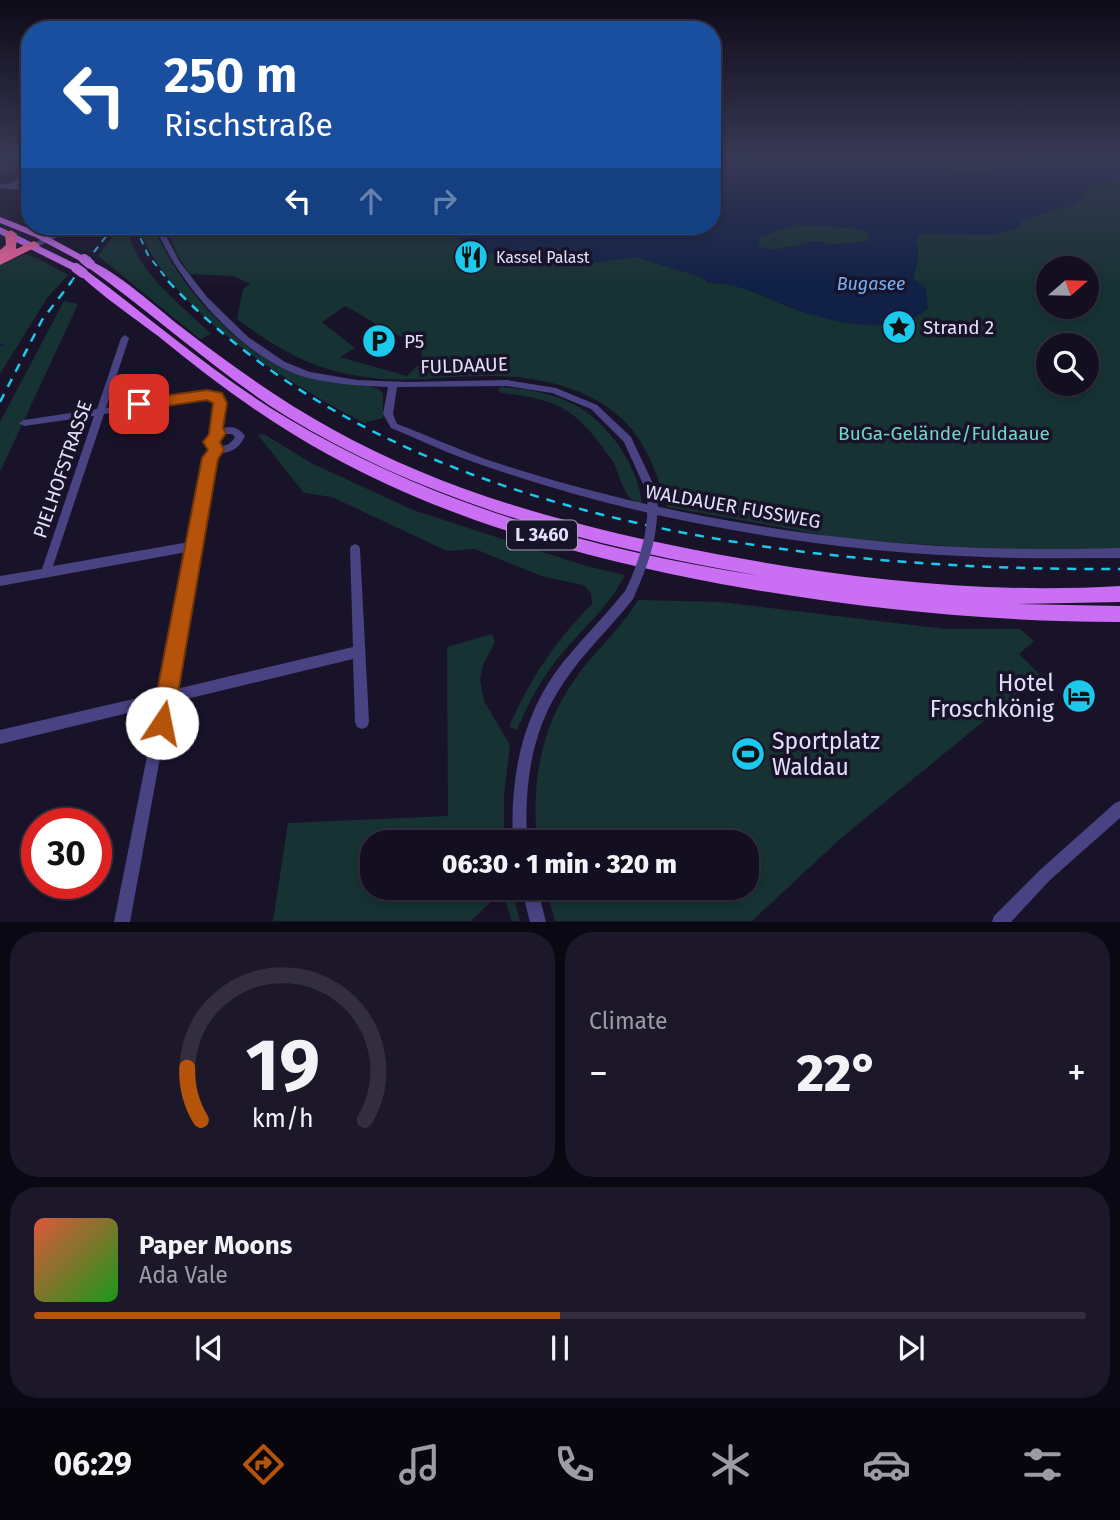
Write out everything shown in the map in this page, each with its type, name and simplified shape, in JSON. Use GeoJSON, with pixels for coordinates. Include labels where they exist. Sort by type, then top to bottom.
{"type":"FeatureCollection","features":[{"type":"Feature","properties":{"kind":"highway"},"geometry":{"type":"LineString","coordinates":[[0,256],[12,246],[5,232]]}},
{"type":"Feature","properties":{"kind":"highway"},"geometry":{"type":"LineString","coordinates":[[0,261],[42,240]]}},
{"type":"Feature","properties":{"kind":"main road","name":"L 3460"},"geometry":{"type":"LineString","coordinates":[[0,220],[21,230]]}},
{"type":"Feature","properties":{"kind":"main road","name":"L 3460"},"geometry":{"type":"LineString","coordinates":[[5,232],[42,240],[293,414],[383,461],[501,508],[599,538],[808,578],[920,592],[986,595],[1120,594]]}},
{"type":"Feature","properties":{"kind":"main road","name":"L 3460"},"geometry":{"type":"LineString","coordinates":[[32,235],[59,246],[239,393],[281,422],[377,473],[496,521],[599,552],[814,593],[926,607],[997,612],[1120,614]]}},
{"type":"Feature","properties":{"kind":"street"},"geometry":{"type":"LineString","coordinates":[[42,240],[54,235]]}},
{"type":"Feature","properties":{"kind":"street"},"geometry":{"type":"LineString","coordinates":[[59,246],[63,235]]}},
{"type":"Feature","properties":{"kind":"street","name":"FULDAAUE"},"geometry":{"type":"LineString","coordinates":[[162,235],[173,262],[226,323],[270,356],[312,376],[393,386],[499,380],[543,387],[571,396],[610,420],[622,432],[640,463],[652,492],[652,530],[648,551],[629,595],[559,678],[535,725],[521,777],[520,830]]}},
{"type":"Feature","properties":{"kind":"street","name":"PIELHOFSTRASSE"},"geometry":{"type":"LineString","coordinates":[[46,572],[125,338]]}},
{"type":"Feature","properties":{"kind":"street","name":"WALDAUER FUSSWEG"},"geometry":{"type":"LineString","coordinates":[[393,386],[388,414],[394,426],[492,465],[650,510],[857,545],[1011,555],[1120,553]]}},
{"type":"Feature","properties":{"kind":"street"},"geometry":{"type":"LineString","coordinates":[[24,423],[212,395],[219,399],[214,431],[219,433]]}},
{"type":"Feature","properties":{"kind":"street"},"geometry":{"type":"LineString","coordinates":[[122,922],[167,698],[210,458],[217,450],[234,446],[240,436],[234,430],[219,433],[211,442],[217,450]]}},
{"type":"Feature","properties":{"kind":"street"},"geometry":{"type":"LineString","coordinates":[[0,581],[194,546]]}},
{"type":"Feature","properties":{"kind":"street"},"geometry":{"type":"LineString","coordinates":[[355,549],[362,722]]}},
{"type":"Feature","properties":{"kind":"street"},"geometry":{"type":"LineString","coordinates":[[0,737],[358,652]]}},
{"type":"Feature","properties":{"kind":"street"},"geometry":{"type":"LineString","coordinates":[[1000,922],[1045,875],[1120,808]]}},
{"type":"Feature","properties":{"kind":"street"},"geometry":{"type":"LineString","coordinates":[[532,900],[538,922]]}},
{"type":"Feature","properties":{"kind":"green space","name":"BuGa-Gelände/Fuldaaue"},"geometry":{"type":"Polygon","coordinates":[[[967,201],[1120,201],[1120,548],[1007,550],[846,539],[667,507],[656,473],[640,440],[612,410],[596,400],[561,386],[524,378],[488,376],[381,379],[347,374],[313,364],[282,349],[237,319],[243,289],[250,284],[233,276],[190,274],[177,255],[169,235],[454,235],[472,249],[532,263],[587,263],[636,257],[702,277],[708,283],[744,288],[803,312],[842,321],[913,278],[918,258],[917,237],[922,233],[993,235],[1020,228],[967,201]],[[345,306],[322,322],[355,348],[340,357],[407,376],[421,362],[422,343],[391,332],[345,306]]]}},
{"type":"Feature","properties":{"kind":"green space"},"geometry":{"type":"Polygon","coordinates":[[[798,224],[869,232],[867,241],[830,245],[817,241],[773,250],[758,247],[759,237],[798,224]]]}},
{"type":"Feature","properties":{"kind":"green space"},"geometry":{"type":"Polygon","coordinates":[[[114,235],[129,235],[148,272],[211,334],[200,339],[98,256],[114,235]]]}},
{"type":"Feature","properties":{"kind":"green space"},"geometry":{"type":"Polygon","coordinates":[[[142,235],[157,235],[178,272],[195,295],[236,337],[258,354],[282,368],[306,377],[380,390],[383,394],[383,418],[364,423],[267,365],[203,315],[176,287],[153,257],[142,235]]]}},
{"type":"Feature","properties":{"kind":"green space"},"geometry":{"type":"Polygon","coordinates":[[[25,254],[68,275],[47,298],[0,374],[0,265],[25,254]]]}},
{"type":"Feature","properties":{"kind":"green space"},"geometry":{"type":"Polygon","coordinates":[[[64,301],[78,304],[0,472],[0,422],[64,301]]]}},
{"type":"Feature","properties":{"kind":"green space"},"geometry":{"type":"Polygon","coordinates":[[[500,387],[554,396],[597,420],[629,462],[642,505],[627,494],[611,459],[582,423],[560,407],[535,398],[502,393],[498,390],[500,387]]]}},
{"type":"Feature","properties":{"kind":"green space"},"geometry":{"type":"Polygon","coordinates":[[[264,434],[311,463],[413,510],[586,566],[625,575],[605,605],[549,669],[517,730],[509,727],[526,693],[544,661],[592,604],[591,593],[583,585],[541,576],[475,549],[447,551],[332,497],[304,493],[258,435],[264,434]]]}},
{"type":"Feature","properties":{"kind":"green space","name":"Sportplatz Waldau"},"geometry":{"type":"Polygon","coordinates":[[[638,600],[721,602],[945,629],[1020,629],[1034,641],[1019,654],[1040,675],[840,839],[752,921],[555,921],[549,900],[759,900],[759,830],[536,830],[538,772],[549,729],[569,688],[638,600]]]}},
{"type":"Feature","properties":{"kind":"green space"},"geometry":{"type":"Polygon","coordinates":[[[492,634],[495,642],[483,665],[480,679],[484,701],[510,745],[504,794],[504,830],[360,830],[360,900],[493,900],[471,921],[273,921],[288,823],[448,816],[447,647],[492,634]]]}},
{"type":"Feature","properties":{"kind":"green space"},"geometry":{"type":"Polygon","coordinates":[[[505,900],[514,900],[520,921],[512,921],[505,900]]]}},
{"type":"Feature","properties":{"kind":"water","name":"Bugasee"},"geometry":{"type":"Polygon","coordinates":[[[721,201],[1079,201],[1020,222],[1020,228],[993,235],[922,233],[917,237],[918,258],[913,278],[926,289],[928,309],[913,318],[881,325],[829,319],[743,288],[708,283],[702,277],[636,257],[587,263],[532,263],[472,249],[454,235],[721,235],[721,201]],[[798,224],[759,237],[758,247],[773,250],[817,241],[830,245],[867,241],[869,233],[852,228],[798,224]]]}},
{"type":"Feature","properties":{"kind":"railway"},"geometry":{"type":"LineString","coordinates":[[70,283],[107,235]]}},
{"type":"Feature","properties":{"kind":"railway"},"geometry":{"type":"LineString","coordinates":[[139,235],[148,255],[169,282]]}},
{"type":"Feature","properties":{"kind":"railway"},"geometry":{"type":"LineString","coordinates":[[0,402],[42,320],[72,281]]}},
{"type":"Feature","properties":{"kind":"railway"},"geometry":{"type":"LineString","coordinates":[[169,282],[261,363],[368,429],[486,479],[611,517],[740,543],[871,559],[998,567],[1120,569]]}},
{"type":"Feature","properties":{"kind":"place","name":"Kassel Palast"},"geometry":{"type":"Point","coordinates":[471,257]}},
{"type":"Feature","properties":{"kind":"place","name":"Strand 2"},"geometry":{"type":"Point","coordinates":[899,327]}},
{"type":"Feature","properties":{"kind":"place","name":"P5"},"geometry":{"type":"Point","coordinates":[379,341]}},
{"type":"Feature","properties":{"kind":"place","name":"Hotel Froschkönig"},"geometry":{"type":"Point","coordinates":[1079,696]}},
{"type":"Feature","properties":{"kind":"place","name":"Sportplatz Waldau"},"geometry":{"type":"Point","coordinates":[748,754]}},
{"type":"Feature","properties":{"kind":"route"},"geometry":{"type":"LineString","coordinates":[[139,404],[207,395],[217,396],[220,403],[214,431],[219,433],[211,442],[212,448],[217,450],[210,458],[162,723]]}}]}
